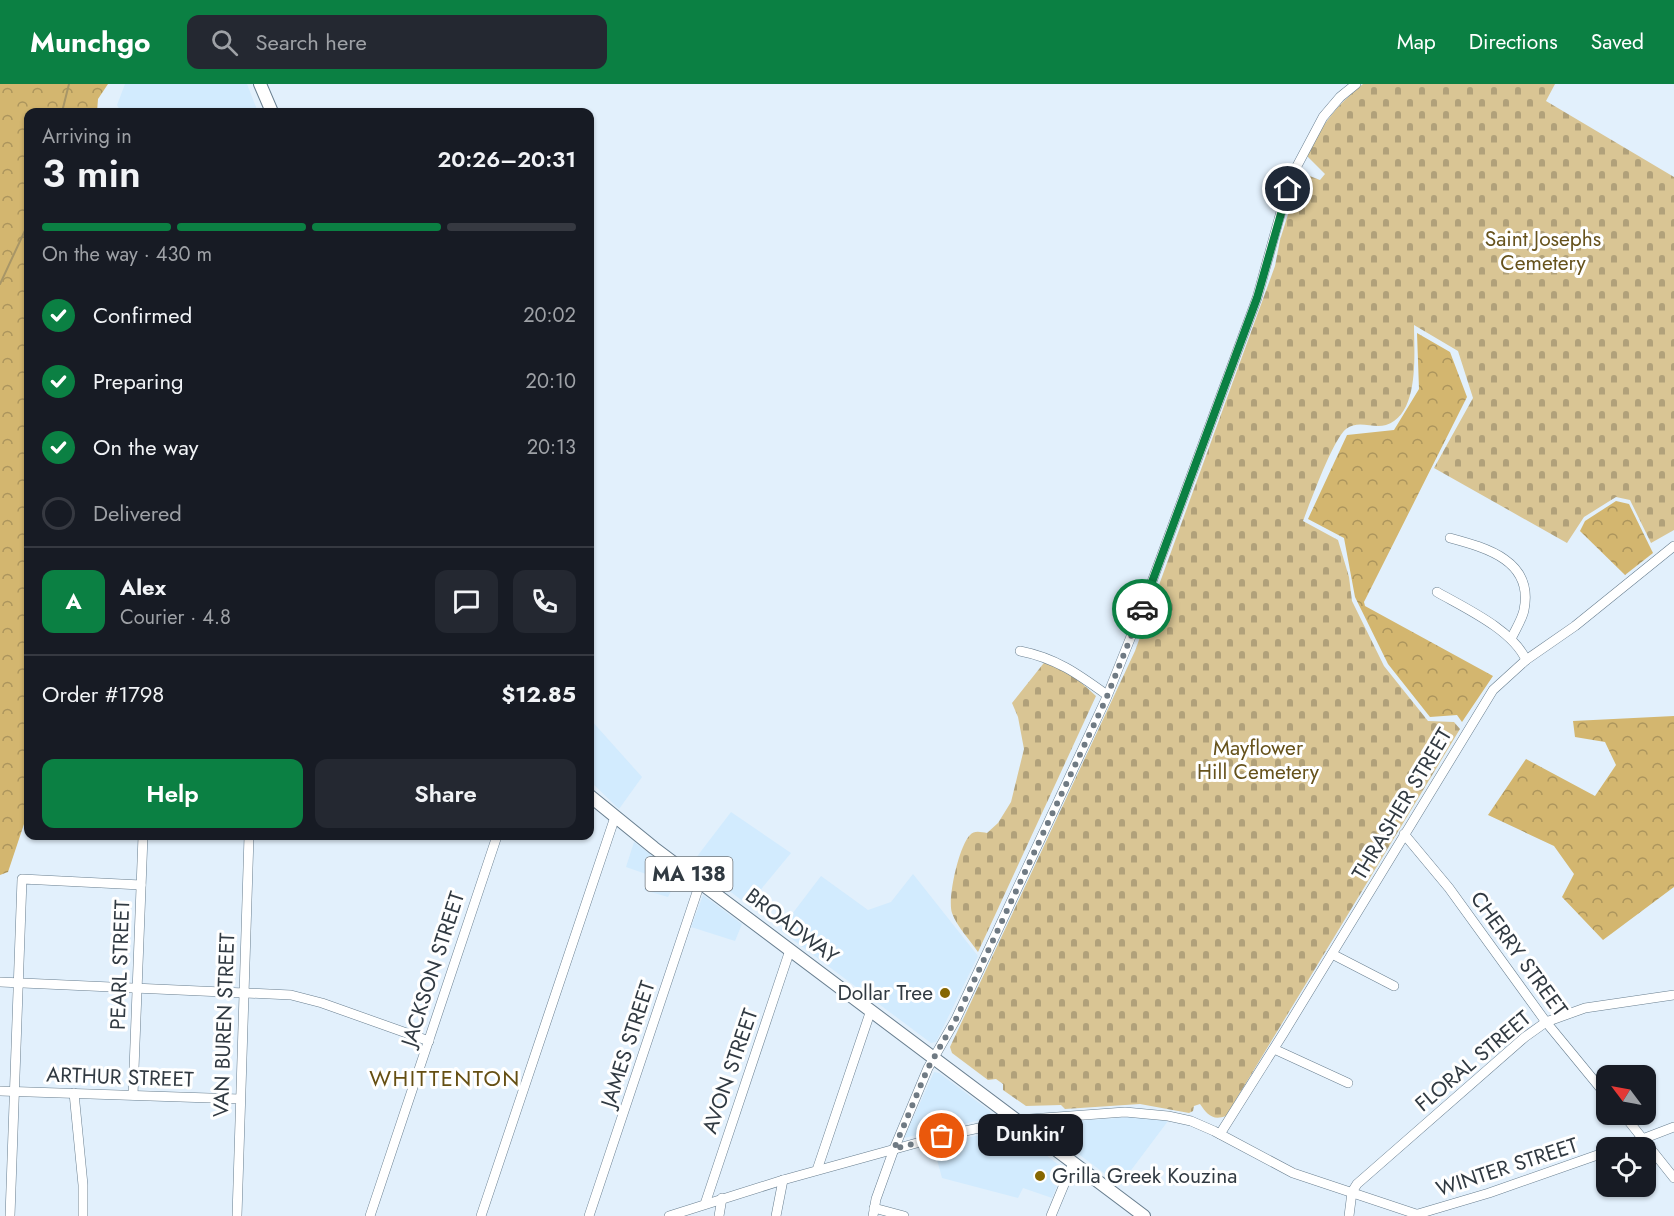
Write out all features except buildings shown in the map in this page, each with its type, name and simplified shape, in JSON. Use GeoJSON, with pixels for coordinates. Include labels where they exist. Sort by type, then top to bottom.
{"type":"FeatureCollection","features":[{"type":"Feature","properties":{"kind":"main road"},"geometry":{"type":"LineString","coordinates":[[260,84],[270,108]]}},
{"type":"Feature","properties":{"kind":"main road","name":"BROADWAY"},"geometry":{"type":"LineString","coordinates":[[594,799],[700,883],[934,1057],[1138,1214]]}},
{"type":"Feature","properties":{"kind":"street"},"geometry":{"type":"LineString","coordinates":[[904,1216],[873,1212],[894,1149],[928,1068],[988,951],[1107,695],[1140,614],[1257,298],[1281,210],[1297,166],[1323,117],[1340,97],[1356,84]]}},
{"type":"Feature","properties":{"kind":"street"},"geometry":{"type":"LineString","coordinates":[[1450,538],[1493,552],[1506,559],[1517,570],[1523,584],[1525,600],[1522,615],[1510,639]]}},
{"type":"Feature","properties":{"kind":"street","name":"THRASHER STREET"},"geometry":{"type":"LineString","coordinates":[[1220,1134],[1498,685],[1526,660],[1575,626],[1674,547]]}},
{"type":"Feature","properties":{"kind":"street"},"geometry":{"type":"LineString","coordinates":[[1437,592],[1478,616],[1510,639],[1520,648],[1526,660]]}},
{"type":"Feature","properties":{"kind":"street"},"geometry":{"type":"LineString","coordinates":[[1020,651],[1040,655],[1057,662],[1107,695]]}},
{"type":"Feature","properties":{"kind":"street"},"geometry":{"type":"LineString","coordinates":[[481,1216],[615,817]]}},
{"type":"Feature","properties":{"kind":"street","name":"CHERRY STREET"},"geometry":{"type":"LineString","coordinates":[[1404,834],[1449,888],[1546,1022],[1596,1083]]}},
{"type":"Feature","properties":{"kind":"street","name":"PEARL STREET"},"geometry":{"type":"LineString","coordinates":[[133,1095],[143,840]]}},
{"type":"Feature","properties":{"kind":"street","name":"VAN BUREN STREET"},"geometry":{"type":"LineString","coordinates":[[237,1216],[249,840]]}},
{"type":"Feature","properties":{"kind":"street","name":"JACKSON STREET"},"geometry":{"type":"LineString","coordinates":[[370,1216],[496,840]]}},
{"type":"Feature","properties":{"kind":"street"},"geometry":{"type":"LineString","coordinates":[[10,1216],[22,879],[141,885]]}},
{"type":"Feature","properties":{"kind":"street","name":"JAMES STREET"},"geometry":{"type":"LineString","coordinates":[[589,1216],[700,883]]}},
{"type":"Feature","properties":{"kind":"street","name":"AVON STREET"},"geometry":{"type":"LineString","coordinates":[[705,1204],[790,950]]}},
{"type":"Feature","properties":{"kind":"street"},"geometry":{"type":"LineString","coordinates":[[1332,954],[1394,986]]}},
{"type":"Feature","properties":{"kind":"street"},"geometry":{"type":"LineString","coordinates":[[0,982],[276,993],[298,996],[429,1041]]}},
{"type":"Feature","properties":{"kind":"street","name":"FLORAL STREET"},"geometry":{"type":"LineString","coordinates":[[1352,1192],[1357,1184],[1546,1022],[1585,1008],[1674,995]]}},
{"type":"Feature","properties":{"kind":"street"},"geometry":{"type":"LineString","coordinates":[[817,1170],[871,1010]]}},
{"type":"Feature","properties":{"kind":"street"},"geometry":{"type":"LineString","coordinates":[[1274,1049],[1348,1083]]}},
{"type":"Feature","properties":{"kind":"street","name":"ARTHUR STREET"},"geometry":{"type":"LineString","coordinates":[[0,1091],[240,1099]]}},
{"type":"Feature","properties":{"kind":"street"},"geometry":{"type":"LineString","coordinates":[[74,1093],[83,1185],[83,1216]]}},
{"type":"Feature","properties":{"kind":"street"},"geometry":{"type":"LineString","coordinates":[[669,1216],[817,1170],[1016,1120],[1131,1112],[1182,1119],[1220,1134],[1293,1173],[1420,1215]]}},
{"type":"Feature","properties":{"kind":"street"},"geometry":{"type":"LineString","coordinates":[[1632,1125],[1642,1137]]}},
{"type":"Feature","properties":{"kind":"street"},"geometry":{"type":"LineString","coordinates":[[1649,1137],[1674,1127]]}},
{"type":"Feature","properties":{"kind":"street"},"geometry":{"type":"LineString","coordinates":[[1656,1155],[1674,1178]]}},
{"type":"Feature","properties":{"kind":"street","name":"WINTER STREET"},"geometry":{"type":"LineString","coordinates":[[1420,1215],[1596,1156]]}},
{"type":"Feature","properties":{"kind":"street"},"geometry":{"type":"LineString","coordinates":[[1051,1216],[1073,1163]]}},
{"type":"Feature","properties":{"kind":"street"},"geometry":{"type":"LineString","coordinates":[[776,1216],[783,1180]]}},
{"type":"Feature","properties":{"kind":"street"},"geometry":{"type":"LineString","coordinates":[[1349,1216],[1352,1192]]}},
{"type":"Feature","properties":{"kind":"street"},"geometry":{"type":"LineString","coordinates":[[719,1216],[722,1198]]}},
{"type":"Feature","properties":{"kind":"shaded area"},"geometry":{"type":"Polygon","coordinates":[[[125,84],[247,84],[256,108],[119,108],[117,105],[125,84]]]}},
{"type":"Feature","properties":{"kind":"shaded area"},"geometry":{"type":"Polygon","coordinates":[[[594,723],[642,777],[619,809],[594,785],[594,723]]]}},
{"type":"Feature","properties":{"kind":"shaded area"},"geometry":{"type":"Polygon","coordinates":[[[731,812],[791,853],[748,905],[692,863],[731,812]]]}},
{"type":"Feature","properties":{"kind":"shaded area"},"geometry":{"type":"Polygon","coordinates":[[[634,842],[679,876],[668,897],[644,890],[649,875],[626,867],[634,842]]]}},
{"type":"Feature","properties":{"kind":"shaded area"},"geometry":{"type":"Polygon","coordinates":[[[913,874],[978,956],[936,1042],[931,1043],[780,930],[821,876],[868,910],[891,902],[913,874]]]}},
{"type":"Feature","properties":{"kind":"shaded area"},"geometry":{"type":"Polygon","coordinates":[[[703,895],[742,924],[735,941],[691,927],[703,895]]]}},
{"type":"Feature","properties":{"kind":"shaded area"},"geometry":{"type":"Polygon","coordinates":[[[934,1072],[939,1073],[990,1111],[991,1116],[904,1138],[934,1072]]]}},
{"type":"Feature","properties":{"kind":"shaded area"},"geometry":{"type":"Polygon","coordinates":[[[1132,1117],[1168,1121],[1120,1185],[1043,1126],[1046,1123],[1132,1117]]]}},
{"type":"Feature","properties":{"kind":"shaded area"},"geometry":{"type":"Polygon","coordinates":[[[1015,1131],[1064,1169],[1052,1198],[1023,1188],[1018,1198],[942,1178],[933,1145],[975,1136],[1015,1131]]]}},
{"type":"Feature","properties":{"kind":"green space"},"geometry":{"type":"Polygon","coordinates":[[[0,84],[108,84],[98,99],[97,108],[24,108],[24,824],[8,872],[0,875],[0,84]]]}},
{"type":"Feature","properties":{"kind":"green space","name":"Mayflower Hill Cemetery"},"geometry":{"type":"Polygon","coordinates":[[[1363,84],[1555,84],[1546,101],[1674,177],[1674,530],[1651,543],[1630,500],[1616,497],[1584,517],[1567,543],[1434,468],[1473,398],[1458,351],[1414,325],[1413,381],[1405,409],[1397,419],[1386,425],[1361,424],[1346,429],[1335,445],[1303,521],[1338,540],[1349,577],[1352,601],[1384,666],[1428,721],[1454,722],[1460,729],[1226,1116],[1217,1118],[1210,1116],[1200,1104],[1194,1106],[1193,1111],[1189,1113],[1140,1104],[1065,1109],[1061,1105],[1026,1106],[1003,1090],[1003,1084],[996,1079],[988,1080],[952,1053],[950,1047],[1135,651],[1275,266],[1280,240],[1300,176],[1307,175],[1320,180],[1325,174],[1308,157],[1308,153],[1331,115],[1363,84]]]}},
{"type":"Feature","properties":{"kind":"green space"},"geometry":{"type":"Polygon","coordinates":[[[1417,333],[1450,352],[1467,397],[1364,602],[1365,606],[1493,676],[1462,722],[1457,715],[1430,717],[1388,664],[1355,597],[1344,538],[1308,519],[1347,435],[1394,430],[1419,389],[1417,333]]]}},
{"type":"Feature","properties":{"kind":"green space"},"geometry":{"type":"Polygon","coordinates":[[[1616,501],[1629,504],[1653,553],[1625,575],[1580,531],[1585,521],[1616,501]]]}},
{"type":"Feature","properties":{"kind":"green space"},"geometry":{"type":"Polygon","coordinates":[[[1047,659],[1065,668],[1096,696],[978,952],[952,913],[951,896],[955,873],[962,850],[970,835],[976,832],[987,833],[998,823],[1011,802],[1024,749],[1018,717],[1012,703],[1047,659]]]}},
{"type":"Feature","properties":{"kind":"green space"},"geometry":{"type":"Polygon","coordinates":[[[1674,716],[1674,887],[1603,940],[1562,897],[1574,874],[1554,846],[1488,815],[1526,759],[1595,796],[1616,765],[1605,742],[1575,737],[1573,721],[1674,716]]]}},
{"type":"Feature","properties":{"kind":"waterway"},"geometry":{"type":"LineString","coordinates":[[63,108],[69,84]]}},
{"type":"Feature","properties":{"kind":"waterway"},"geometry":{"type":"LineString","coordinates":[[0,284],[24,233]]}},
{"type":"Feature","properties":{"kind":"way so far"},"geometry":{"type":"LineString","coordinates":[[942,1136],[894,1149],[928,1068],[956,1019],[1106,699],[1142,609]]}},
{"type":"Feature","properties":{"kind":"place","name":"Dollar Tree"},"geometry":{"type":"Point","coordinates":[945,993]}},
{"type":"Feature","properties":{"kind":"place","name":"Dunkin'"},"geometry":{"type":"Point","coordinates":[942,1136]}},
{"type":"Feature","properties":{"kind":"place","name":"Grilla Greek Kouzina"},"geometry":{"type":"Point","coordinates":[1040,1176]}},
{"type":"Feature","properties":{"kind":"district","name":"WHITTENTON"},"geometry":{"type":"Point","coordinates":[445,1078]}},
{"type":"Feature","properties":{"kind":"route"},"geometry":{"type":"LineString","coordinates":[[1142,609],[1257,298],[1288,189]]}},
{"type":"Feature","properties":{"kind":"park label","name":"Saint Josephs Cemetery"},"geometry":{"type":"Point","coordinates":[1543,251]}}]}
